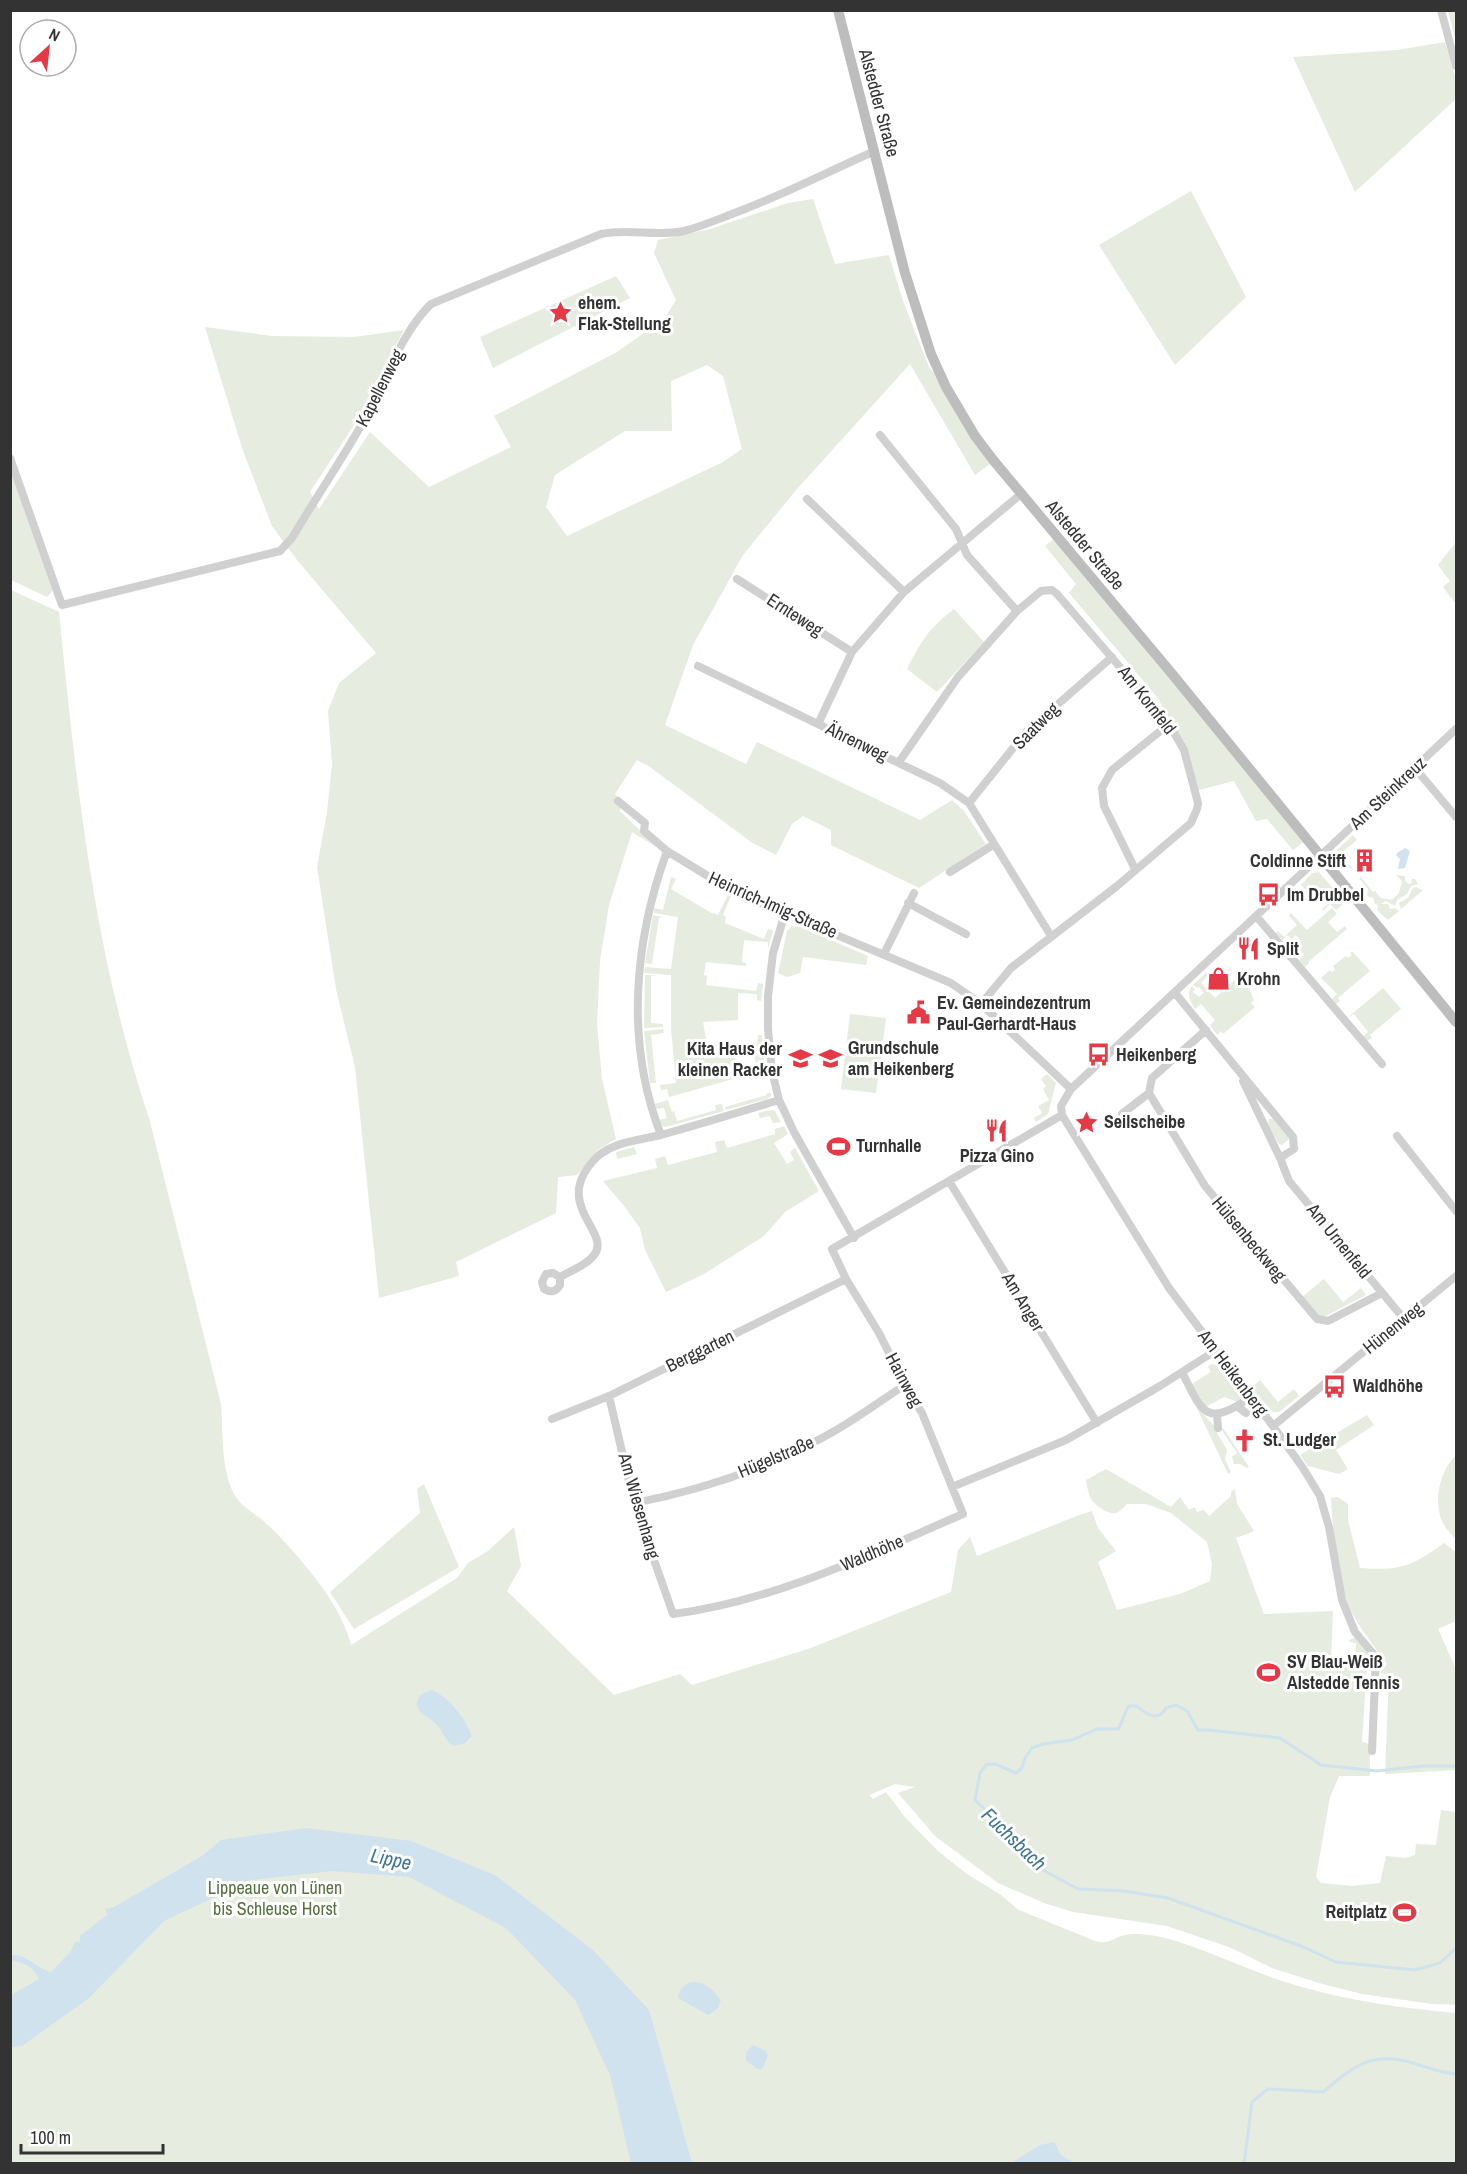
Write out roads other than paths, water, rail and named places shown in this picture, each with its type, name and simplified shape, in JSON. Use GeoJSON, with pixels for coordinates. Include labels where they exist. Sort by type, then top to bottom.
{"type":"FeatureCollection","features":[{"type":"Feature","properties":{"kind":"street","name":"Alstedder Straße"},"geometry":{"type":"LineString","coordinates":[[838,10],[905,273],[931,354],[946,387],[975,436],[1456,1022]]}},
{"type":"Feature","properties":{"kind":"street"},"geometry":{"type":"LineString","coordinates":[[1441,10],[1456,66]]}},
{"type":"Feature","properties":{"kind":"street","name":"Kapellenweg"},"geometry":{"type":"LineString","coordinates":[[10,458],[62,605],[147,586],[280,551],[292,538],[355,437],[409,331],[431,304],[601,234],[621,230],[668,233],[685,231],[712,222],[798,187],[875,151]]}},
{"type":"Feature","properties":{"kind":"street"},"geometry":{"type":"LineString","coordinates":[[880,435],[956,529],[967,555],[1017,611]]}},
{"type":"Feature","properties":{"kind":"street"},"geometry":{"type":"LineString","coordinates":[[819,722],[852,652],[904,592],[1021,494]]}},
{"type":"Feature","properties":{"kind":"street"},"geometry":{"type":"LineString","coordinates":[[807,499],[904,592]]}},
{"type":"Feature","properties":{"kind":"street","name":"Ernteweg"},"geometry":{"type":"LineString","coordinates":[[737,579],[852,652]]}},
{"type":"Feature","properties":{"kind":"street","name":"Am Kornfeld"},"geometry":{"type":"LineString","coordinates":[[899,762],[958,677],[1017,611],[1041,591],[1052,590],[1168,724],[1184,750],[1195,791],[1197,809],[1191,823],[1117,885],[1011,968],[981,1004]]}},
{"type":"Feature","properties":{"kind":"street","name":"Saatweg"},"geometry":{"type":"LineString","coordinates":[[969,804],[1026,732],[1112,657]]}},
{"type":"Feature","properties":{"kind":"street","name":"Ährenweg"},"geometry":{"type":"LineString","coordinates":[[698,666],[899,762],[940,783],[969,804],[1051,936]]}},
{"type":"Feature","properties":{"kind":"street"},"geometry":{"type":"LineString","coordinates":[[1135,869],[1104,806],[1102,788],[1112,770],[1168,724]]}},
{"type":"Feature","properties":{"kind":"street","name":"Am Steinkreuz"},"geometry":{"type":"LineString","coordinates":[[1320,857],[1456,729]]}},
{"type":"Feature","properties":{"kind":"street"},"geometry":{"type":"LineString","coordinates":[[1415,768],[1456,817]]}},
{"type":"Feature","properties":{"kind":"street","name":"Heinrich-Imig-Straße"},"geometry":{"type":"LineString","coordinates":[[618,801],[645,823],[644,831],[667,851],[716,883],[951,983],[981,1004],[1071,1089]]}},
{"type":"Feature","properties":{"kind":"street"},"geometry":{"type":"LineString","coordinates":[[950,872],[993,846]]}},
{"type":"Feature","properties":{"kind":"street"},"geometry":{"type":"LineString","coordinates":[[661,1135],[644,1083],[636,1019],[646,917],[667,851]]}},
{"type":"Feature","properties":{"kind":"street"},"geometry":{"type":"LineString","coordinates":[[785,913],[773,953],[768,1014],[771,1071],[779,1100],[794,1132],[854,1238],[1062,1115],[1061,1106],[1071,1089],[1320,857]]}},
{"type":"Feature","properties":{"kind":"street"},"geometry":{"type":"LineString","coordinates":[[884,954],[914,893]]}},
{"type":"Feature","properties":{"kind":"street"},"geometry":{"type":"LineString","coordinates":[[908,903],[966,934]]}},
{"type":"Feature","properties":{"kind":"street"},"geometry":{"type":"LineString","coordinates":[[1256,916],[1382,1064]]}},
{"type":"Feature","properties":{"kind":"street","name":"Am Urnenfeld"},"geometry":{"type":"LineString","coordinates":[[1175,993],[1293,1137],[1294,1149],[1280,1158]]}},
{"type":"Feature","properties":{"kind":"street"},"geometry":{"type":"LineString","coordinates":[[1122,1114],[1149,1093],[1152,1078],[1206,1030]]}},
{"type":"Feature","properties":{"kind":"street","name":"Am Urnenfeld"},"geometry":{"type":"LineString","coordinates":[[1237,1068],[1289,1181],[1404,1319]]}},
{"type":"Feature","properties":{"kind":"street","name":"Hülsenbeckweg"},"geometry":{"type":"LineString","coordinates":[[1149,1093],[1205,1186],[1317,1319],[1328,1321],[1382,1293]]}},
{"type":"Feature","properties":{"kind":"street"},"geometry":{"type":"LineString","coordinates":[[560,1277],[591,1259],[598,1250],[598,1239],[582,1214],[578,1196],[579,1185],[586,1170],[599,1155],[619,1144],[661,1135],[779,1100]]}},
{"type":"Feature","properties":{"kind":"street","name":"Am Heikenberg"},"geometry":{"type":"LineString","coordinates":[[1062,1115],[1169,1288],[1273,1426],[1303,1468],[1320,1497],[1329,1527],[1342,1600],[1355,1632],[1376,1656],[1372,1751]]}},
{"type":"Feature","properties":{"kind":"street"},"geometry":{"type":"LineString","coordinates":[[1397,1136],[1456,1211]]}},
{"type":"Feature","properties":{"kind":"street","name":"Am Anger"},"geometry":{"type":"LineString","coordinates":[[950,1181],[1097,1423]]}},
{"type":"Feature","properties":{"kind":"street","name":"Hainweg"},"geometry":{"type":"LineString","coordinates":[[854,1238],[832,1249],[846,1279],[879,1333],[922,1413],[952,1487]]}},
{"type":"Feature","properties":{"kind":"street","name":"Hünenweg"},"geometry":{"type":"LineString","coordinates":[[1273,1426],[1456,1276]]}},
{"type":"Feature","properties":{"kind":"street","name":"Berggarten"},"geometry":{"type":"LineString","coordinates":[[552,1419],[609,1395],[846,1279]]}},
{"type":"Feature","properties":{"kind":"street"},"geometry":{"type":"LineString","coordinates":[[952,1487],[1049,1448],[1097,1423],[1215,1351]]}},
{"type":"Feature","properties":{"kind":"street"},"geometry":{"type":"LineString","coordinates":[[1182,1372],[1201,1407],[1209,1413],[1217,1415],[1251,1397]]}},
{"type":"Feature","properties":{"kind":"street","name":"Hügelstraße"},"geometry":{"type":"LineString","coordinates":[[634,1503],[706,1485],[765,1464],[821,1439],[905,1385]]}},
{"type":"Feature","properties":{"kind":"street","name":"Am Wiesenhang"},"geometry":{"type":"LineString","coordinates":[[609,1395],[634,1503],[673,1614]]}},
{"type":"Feature","properties":{"kind":"street"},"geometry":{"type":"LineString","coordinates":[[1237,1406],[1246,1413]]}},
{"type":"Feature","properties":{"kind":"street"},"geometry":{"type":"LineString","coordinates":[[1217,1415],[1218,1428]]}},
{"type":"Feature","properties":{"kind":"street","name":"Waldhöhe"},"geometry":{"type":"LineString","coordinates":[[673,1614],[786,1588],[963,1514],[952,1487]]}},
{"type":"Feature","properties":{"kind":"water"},"geometry":{"type":"Polygon","coordinates":[[[1405,848],[1410,851],[1405,868],[1398,869],[1400,859],[1396,855],[1405,848]]]}},
{"type":"Feature","properties":{"kind":"water"},"geometry":{"type":"Polygon","coordinates":[[[431,1690],[444,1697],[461,1715],[472,1736],[465,1743],[453,1746],[437,1725],[418,1708],[416,1704],[420,1695],[431,1690]]]}},
{"type":"Feature","properties":{"kind":"water","name":"Lippe"},"geometry":{"type":"Polygon","coordinates":[[[306,1828],[411,1841],[495,1875],[593,1950],[649,2010],[692,2163],[631,2163],[610,2075],[575,2000],[506,1928],[409,1877],[333,1871],[251,1880],[164,1921],[89,1998],[22,2046],[11,2047],[11,1995],[39,1979],[28,1966],[11,1960],[11,1955],[27,1959],[51,1972],[71,1951],[75,1942],[80,1942],[80,1936],[107,1915],[105,1909],[114,1907],[202,1856],[221,1840],[306,1828]]]}},
{"type":"Feature","properties":{"kind":"water"},"geometry":{"type":"Polygon","coordinates":[[[694,1982],[709,1988],[721,2000],[718,2008],[708,2015],[678,1998],[683,1987],[694,1982]]]}},
{"type":"Feature","properties":{"kind":"water"},"geometry":{"type":"Polygon","coordinates":[[[753,2045],[766,2051],[768,2056],[762,2069],[757,2069],[746,2060],[746,2053],[753,2045]]]}},
{"type":"Feature","properties":{"kind":"water"},"geometry":{"type":"Polygon","coordinates":[[[1054,2142],[1061,2155],[1074,2163],[1011,2163],[1040,2145],[1054,2142]]]}},
{"type":"Feature","properties":{"kind":"waterway","name":"Fuchsbach"},"geometry":{"type":"LineString","coordinates":[[1456,1766],[1423,1766],[1377,1771],[1321,1765],[1280,1738],[1198,1730],[1187,1711],[1176,1705],[1166,1708],[1156,1716],[1148,1714],[1137,1706],[1129,1706],[1118,1729],[1097,1729],[1072,1740],[1032,1748],[1022,1768],[1016,1773],[995,1764],[987,1764],[980,1773],[975,1800],[1019,1842],[1041,1869],[1078,1889],[1124,1891],[1168,1898],[1301,1946],[1336,1962],[1415,1970],[1440,1963],[1456,1948]]}},
{"type":"Feature","properties":{"kind":"waterway","name":"Fuchsbach"},"geometry":{"type":"LineString","coordinates":[[1244,2164],[1252,2102],[1268,2089],[1323,2092],[1355,2068],[1365,2063],[1388,2059],[1401,2060],[1456,2074]]}},
{"type":"Feature","properties":{"kind":"place","name":"ehem. Flak-Stellung"},"geometry":{"type":"Point","coordinates":[560,313]}},
{"type":"Feature","properties":{"kind":"place","name":"Coldinne Stift"},"geometry":{"type":"Point","coordinates":[1364,861]}},
{"type":"Feature","properties":{"kind":"place","name":"Im Drubbel"},"geometry":{"type":"Point","coordinates":[1269,895]}},
{"type":"Feature","properties":{"kind":"place","name":"Split"},"geometry":{"type":"Point","coordinates":[1249,949]}},
{"type":"Feature","properties":{"kind":"place","name":"Krohn"},"geometry":{"type":"Point","coordinates":[1219,979]}},
{"type":"Feature","properties":{"kind":"place","name":"Ev. Gemeindezentrum Paul-Gerhardt-Haus"},"geometry":{"type":"Point","coordinates":[919,1013]}},
{"type":"Feature","properties":{"kind":"place","name":"Heikenberg"},"geometry":{"type":"Point","coordinates":[1098,1055]}},
{"type":"Feature","properties":{"kind":"place","name":"Grundschule am Heikenberg"},"geometry":{"type":"Point","coordinates":[830,1058]}},
{"type":"Feature","properties":{"kind":"place","name":"Kita Haus der kleinen Racker"},"geometry":{"type":"Point","coordinates":[800,1059]}},
{"type":"Feature","properties":{"kind":"place","name":"Seilscheibe"},"geometry":{"type":"Point","coordinates":[1086,1122]}},
{"type":"Feature","properties":{"kind":"place","name":"Pizza Gino"},"geometry":{"type":"Point","coordinates":[997,1130]}},
{"type":"Feature","properties":{"kind":"place","name":"Turnhalle"},"geometry":{"type":"Point","coordinates":[838,1146]}},
{"type":"Feature","properties":{"kind":"place","name":"Waldhöhe"},"geometry":{"type":"Point","coordinates":[1335,1386]}},
{"type":"Feature","properties":{"kind":"place","name":"St. Ludger"},"geometry":{"type":"Point","coordinates":[1245,1440]}},
{"type":"Feature","properties":{"kind":"place","name":"SV Blau-Weiß Alstedde Tennis"},"geometry":{"type":"Point","coordinates":[1269,1672]}},
{"type":"Feature","properties":{"kind":"place","name":"Reitplatz"},"geometry":{"type":"Point","coordinates":[1405,1912]}},
{"type":"Feature","properties":{"kind":"park label","name":"Lippeaue von Lünen bis Schleuse Horst"},"geometry":{"type":"Point","coordinates":[275,1898]}}]}
